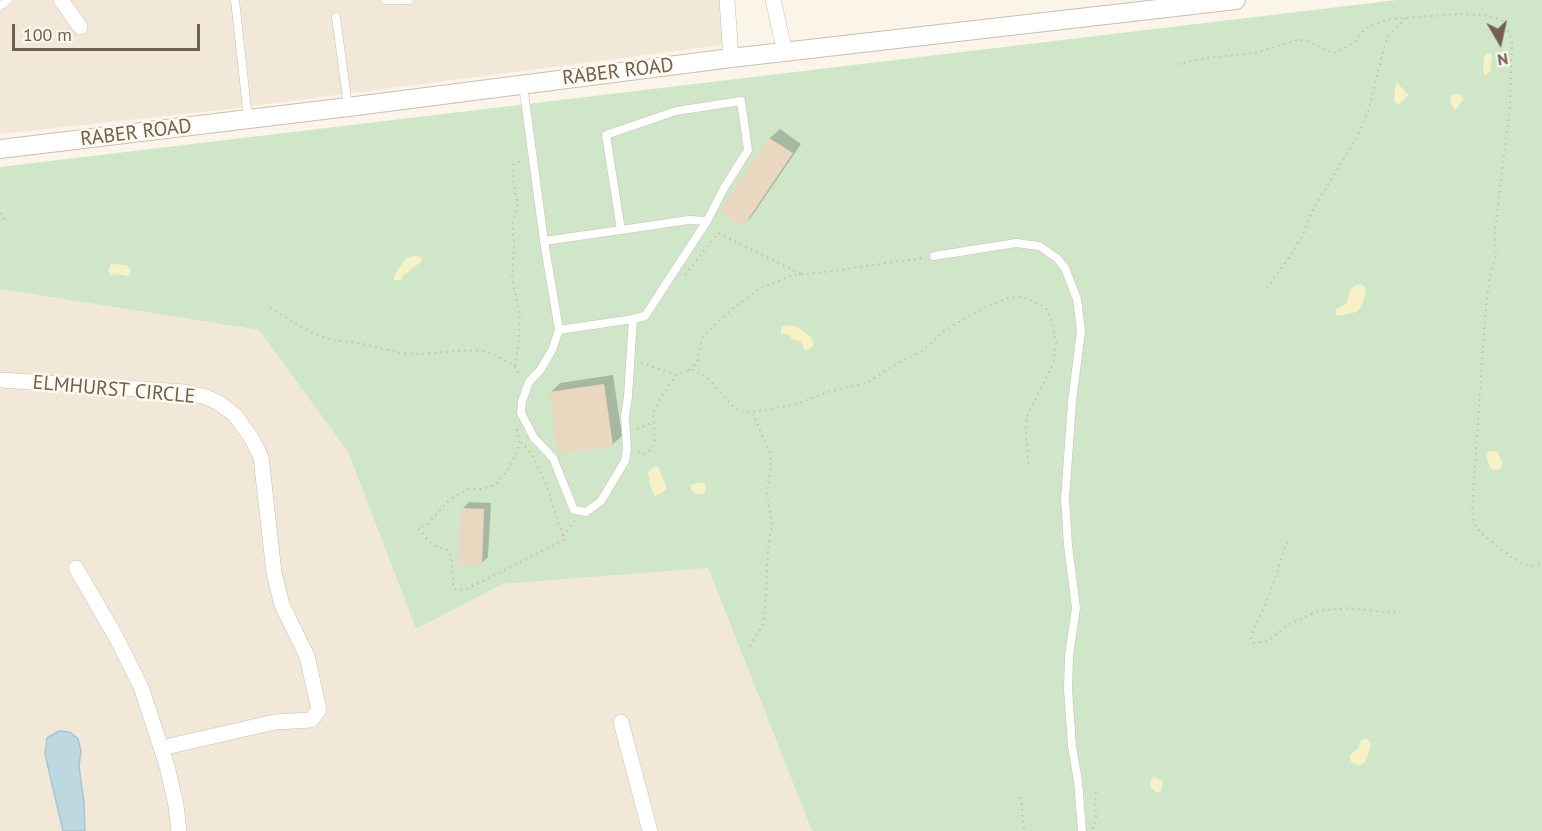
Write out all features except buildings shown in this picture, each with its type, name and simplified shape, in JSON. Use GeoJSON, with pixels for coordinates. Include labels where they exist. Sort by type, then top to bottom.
{"type":"FeatureCollection","features":[{"type":"Feature","properties":{"kind":"street"},"geometry":{"type":"LineString","coordinates":[[61,0],[80,27]]}},
{"type":"Feature","properties":{"kind":"street"},"geometry":{"type":"LineString","coordinates":[[727,0],[731,58]]}},
{"type":"Feature","properties":{"kind":"street"},"geometry":{"type":"LineString","coordinates":[[773,0],[785,52]]}},
{"type":"Feature","properties":{"kind":"street","name":"RABER ROAD"},"geometry":{"type":"LineString","coordinates":[[0,149],[731,58],[1236,0]]}},
{"type":"Feature","properties":{"kind":"street","name":"ELMHURST CIRCLE"},"geometry":{"type":"LineString","coordinates":[[0,380],[184,392],[219,403],[235,415],[252,439],[261,457],[274,573],[282,605],[307,656],[319,710],[311,720],[275,722],[161,748]]}},
{"type":"Feature","properties":{"kind":"street"},"geometry":{"type":"LineString","coordinates":[[76,568],[116,637],[141,687],[161,748],[176,806],[179,831]]}},
{"type":"Feature","properties":{"kind":"street"},"geometry":{"type":"LineString","coordinates":[[621,722],[650,831]]}},
{"type":"Feature","properties":{"kind":"lane"},"geometry":{"type":"LineString","coordinates":[[0,6],[8,0]]}},
{"type":"Feature","properties":{"kind":"lane"},"geometry":{"type":"LineString","coordinates":[[235,0],[249,119]]}},
{"type":"Feature","properties":{"kind":"lane"},"geometry":{"type":"LineString","coordinates":[[385,0],[409,0]]}},
{"type":"Feature","properties":{"kind":"lane"},"geometry":{"type":"LineString","coordinates":[[336,17],[348,107]]}},
{"type":"Feature","properties":{"kind":"lane"},"geometry":{"type":"LineString","coordinates":[[523,84],[544,241],[559,330],[552,350],[541,369],[529,382],[522,401],[521,413],[534,438],[553,458],[574,510],[586,512],[601,501],[625,461],[627,449],[625,417],[633,320]]}},
{"type":"Feature","properties":{"kind":"lane"},"geometry":{"type":"LineString","coordinates":[[559,330],[633,320],[645,316],[707,221],[748,150],[741,101],[676,111],[606,135],[621,230]]}},
{"type":"Feature","properties":{"kind":"lane"},"geometry":{"type":"LineString","coordinates":[[544,241],[689,220],[707,221]]}},
{"type":"Feature","properties":{"kind":"lane"},"geometry":{"type":"LineString","coordinates":[[934,256],[1016,243],[1038,246],[1058,258],[1065,268],[1077,299],[1081,332],[1072,402],[1065,499],[1076,608],[1069,656],[1068,689],[1082,831]]}},
{"type":"Feature","properties":{"kind":"path"},"geometry":{"type":"LineString","coordinates":[[1178,64],[1255,53],[1297,40],[1305,40],[1332,53],[1338,52],[1356,41],[1371,25],[1390,19],[1460,14],[1484,15],[1502,20],[1510,33],[1512,42],[1510,105],[1495,231],[1496,254],[1489,282],[1485,318],[1472,511],[1474,524],[1481,533],[1511,557],[1528,566],[1542,564]]}},
{"type":"Feature","properties":{"kind":"path"},"geometry":{"type":"LineString","coordinates":[[1267,288],[1292,255],[1313,209],[1357,137],[1368,112],[1388,36],[1406,18]]}},
{"type":"Feature","properties":{"kind":"path"},"geometry":{"type":"LineString","coordinates":[[520,376],[515,366],[520,314],[512,279],[514,244],[512,225],[518,204],[512,174],[513,165],[523,160],[534,160]]}},
{"type":"Feature","properties":{"kind":"path"},"geometry":{"type":"LineString","coordinates":[[0,213],[5,221]]}},
{"type":"Feature","properties":{"kind":"path"},"geometry":{"type":"LineString","coordinates":[[684,276],[718,233],[801,274]]}},
{"type":"Feature","properties":{"kind":"path"},"geometry":{"type":"LineString","coordinates":[[634,449],[646,454],[652,448],[655,439],[653,413],[677,374],[689,370],[697,362],[703,336],[759,289],[793,275],[934,256]]}},
{"type":"Feature","properties":{"kind":"path"},"geometry":{"type":"LineString","coordinates":[[630,358],[677,374],[693,370],[707,377],[734,408],[752,413],[794,405],[828,392],[867,383],[922,351],[945,330],[984,308],[1008,298],[1022,297],[1046,308],[1052,321],[1056,343],[1053,364],[1027,416],[1026,437],[1029,467]]}},
{"type":"Feature","properties":{"kind":"path"},"geometry":{"type":"LineString","coordinates":[[270,308],[310,332],[332,340],[360,343],[400,353],[474,350],[488,352],[515,366]]}},
{"type":"Feature","properties":{"kind":"path"},"geometry":{"type":"LineString","coordinates":[[750,646],[762,626],[765,614],[768,548],[772,524],[767,493],[771,466],[770,453],[752,413]]}},
{"type":"Feature","properties":{"kind":"path"},"geometry":{"type":"LineString","coordinates":[[633,432],[639,426],[654,422]]}},
{"type":"Feature","properties":{"kind":"path"},"geometry":{"type":"LineString","coordinates":[[516,423],[518,450],[508,470],[495,485],[481,489],[468,489],[459,494],[448,501],[429,523],[418,529],[427,540],[447,550],[451,556],[454,589],[465,590],[564,540],[546,484],[532,454],[519,440]]}},
{"type":"Feature","properties":{"kind":"path"},"geometry":{"type":"LineString","coordinates":[[563,536],[581,512]]}},
{"type":"Feature","properties":{"kind":"path"},"geometry":{"type":"LineString","coordinates":[[1287,542],[1270,593],[1252,633],[1251,639],[1254,643],[1268,641],[1286,626],[1318,611],[1348,608],[1400,612]]}},
{"type":"Feature","properties":{"kind":"path"},"geometry":{"type":"LineString","coordinates":[[1092,831],[1096,816],[1097,788]]}},
{"type":"Feature","properties":{"kind":"path"},"geometry":{"type":"LineString","coordinates":[[1021,797],[1024,831]]}},
{"type":"Feature","properties":{"kind":"shaded area"},"geometry":{"type":"Polygon","coordinates":[[[0,0],[727,0],[730,44],[229,109],[0,134],[0,0]]]}},
{"type":"Feature","properties":{"kind":"shaded area"},"geometry":{"type":"Polygon","coordinates":[[[0,289],[259,330],[348,452],[416,629],[503,584],[708,568],[812,831],[0,831],[0,289]]]}},
{"type":"Feature","properties":{"kind":"green space"},"geometry":{"type":"Polygon","coordinates":[[[1397,0],[1542,0],[1542,831],[812,831],[708,568],[503,584],[416,629],[348,452],[259,330],[0,289],[0,167],[1397,0]]]}},
{"type":"Feature","properties":{"kind":"sand"},"geometry":{"type":"Polygon","coordinates":[[[1487,53],[1492,55],[1490,72],[1485,75],[1483,72],[1484,57],[1487,53]]]}},
{"type":"Feature","properties":{"kind":"sand"},"geometry":{"type":"Polygon","coordinates":[[[1396,82],[1409,95],[1399,104],[1395,103],[1394,98],[1396,82]]]}},
{"type":"Feature","properties":{"kind":"sand"},"geometry":{"type":"Polygon","coordinates":[[[1454,94],[1460,94],[1463,99],[1456,110],[1450,98],[1454,94]]]}},
{"type":"Feature","properties":{"kind":"sand"},"geometry":{"type":"Polygon","coordinates":[[[421,257],[420,263],[402,276],[401,280],[394,280],[395,274],[406,258],[421,257]]]}},
{"type":"Feature","properties":{"kind":"sand"},"geometry":{"type":"Polygon","coordinates":[[[111,264],[127,265],[131,270],[129,276],[116,274],[111,276],[108,270],[111,264]]]}},
{"type":"Feature","properties":{"kind":"sand"},"geometry":{"type":"Polygon","coordinates":[[[1360,284],[1365,287],[1366,291],[1361,307],[1356,312],[1337,316],[1335,310],[1346,304],[1350,290],[1360,284]]]}},
{"type":"Feature","properties":{"kind":"sand"},"geometry":{"type":"Polygon","coordinates":[[[786,325],[797,327],[810,336],[814,342],[812,348],[805,350],[801,342],[792,339],[788,334],[781,334],[781,327],[786,325]]]}},
{"type":"Feature","properties":{"kind":"sand"},"geometry":{"type":"Polygon","coordinates":[[[1490,451],[1497,451],[1503,464],[1500,469],[1490,468],[1486,454],[1490,451]]]}},
{"type":"Feature","properties":{"kind":"sand"},"geometry":{"type":"Polygon","coordinates":[[[656,466],[667,488],[655,496],[648,472],[656,466]]]}},
{"type":"Feature","properties":{"kind":"sand"},"geometry":{"type":"Polygon","coordinates":[[[702,482],[706,485],[705,493],[698,495],[691,490],[691,485],[702,482]]]}},
{"type":"Feature","properties":{"kind":"sand"},"geometry":{"type":"Polygon","coordinates":[[[1366,738],[1371,743],[1370,748],[1365,762],[1359,766],[1351,762],[1350,755],[1358,748],[1360,741],[1366,738]]]}},
{"type":"Feature","properties":{"kind":"sand"},"geometry":{"type":"Polygon","coordinates":[[[1154,777],[1163,781],[1161,792],[1156,792],[1150,786],[1154,777]]]}},
{"type":"Feature","properties":{"kind":"water"},"geometry":{"type":"Polygon","coordinates":[[[59,731],[70,732],[78,739],[81,751],[79,766],[85,831],[63,831],[45,754],[47,738],[59,731]]]}}]}
